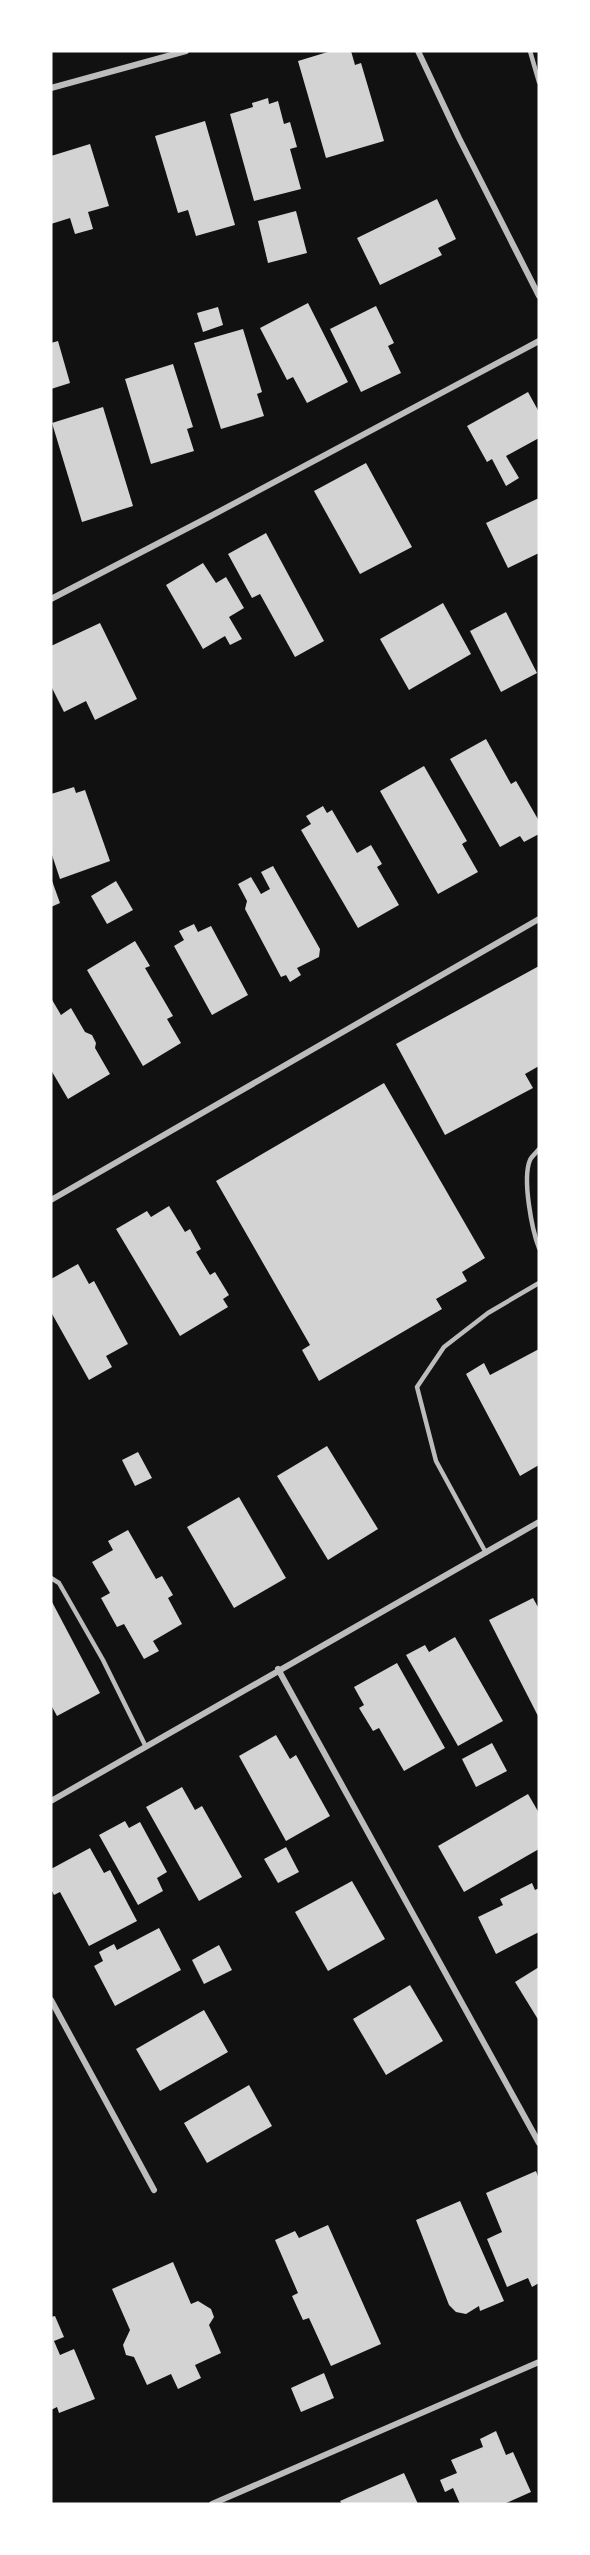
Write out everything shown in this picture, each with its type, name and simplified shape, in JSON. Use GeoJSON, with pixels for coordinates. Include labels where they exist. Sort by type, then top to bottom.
{"type":"FeatureCollection","features":[{"type":"Feature","properties":{"kind":"street"},"geometry":{"type":"LineString","coordinates":[[51,88],[186,51]]}},
{"type":"Feature","properties":{"kind":"street"},"geometry":{"type":"LineString","coordinates":[[418,51],[539,296]]}},
{"type":"Feature","properties":{"kind":"street"},"geometry":{"type":"LineString","coordinates":[[51,599],[539,341]]}},
{"type":"Feature","properties":{"kind":"street"},"geometry":{"type":"LineString","coordinates":[[51,1200],[539,919]]}},
{"type":"Feature","properties":{"kind":"street"},"geometry":{"type":"LineString","coordinates":[[51,1801],[278,1669],[539,1522]]}},
{"type":"Feature","properties":{"kind":"street"},"geometry":{"type":"LineString","coordinates":[[278,1669],[539,2143]]}},
{"type":"Feature","properties":{"kind":"street"},"geometry":{"type":"LineString","coordinates":[[51,2000],[154,2190]]}},
{"type":"Feature","properties":{"kind":"street"},"geometry":{"type":"LineString","coordinates":[[212,2504],[539,2362]]}},
{"type":"Feature","properties":{"kind":"lane"},"geometry":{"type":"LineString","coordinates":[[530,51],[539,82]]}},
{"type":"Feature","properties":{"kind":"lane"},"geometry":{"type":"LineString","coordinates":[[539,1149],[530,1160],[528,1193],[532,1231],[539,1248]]}},
{"type":"Feature","properties":{"kind":"lane"},"geometry":{"type":"LineString","coordinates":[[486,1553],[436,1461],[417,1387],[444,1347],[488,1313],[539,1284]]}},
{"type":"Feature","properties":{"kind":"lane"},"geometry":{"type":"LineString","coordinates":[[51,1578],[59,1583],[104,1660],[146,1747]]}},
{"type":"Feature","properties":{"kind":"building"},"geometry":{"type":"Polygon","coordinates":[[[331,51],[351,51],[355,65],[361,63],[384,141],[326,158],[298,61],[331,51]]]}},
{"type":"Feature","properties":{"kind":"building"},"geometry":{"type":"Polygon","coordinates":[[[268,98],[269,104],[278,101],[284,124],[290,122],[297,147],[290,149],[301,189],[254,201],[230,114],[253,107],[252,103],[268,98]]]}},
{"type":"Feature","properties":{"kind":"building"},"geometry":{"type":"Polygon","coordinates":[[[205,121],[235,225],[196,236],[188,210],[178,213],[155,136],[205,121]]]}},
{"type":"Feature","properties":{"kind":"building"},"geometry":{"type":"Polygon","coordinates":[[[90,144],[109,206],[88,212],[93,229],[75,234],[70,218],[51,224],[51,156],[90,144]]]}},
{"type":"Feature","properties":{"kind":"building"},"geometry":{"type":"Polygon","coordinates":[[[437,199],[456,239],[438,248],[442,255],[380,285],[357,238],[437,199]]]}},
{"type":"Feature","properties":{"kind":"building"},"geometry":{"type":"Polygon","coordinates":[[[296,211],[307,253],[268,263],[258,221],[296,211]]]}},
{"type":"Feature","properties":{"kind":"building"},"geometry":{"type":"Polygon","coordinates":[[[308,303],[348,382],[307,403],[293,377],[287,380],[260,328],[308,303]]]}},
{"type":"Feature","properties":{"kind":"building"},"geometry":{"type":"Polygon","coordinates":[[[376,306],[394,343],[388,346],[401,373],[361,392],[330,329],[376,306]]]}},
{"type":"Feature","properties":{"kind":"building"},"geometry":{"type":"Polygon","coordinates":[[[218,307],[223,325],[203,332],[197,313],[218,307]]]}},
{"type":"Feature","properties":{"kind":"building"},"geometry":{"type":"Polygon","coordinates":[[[243,329],[262,392],[257,394],[264,416],[221,429],[194,343],[243,329]]]}},
{"type":"Feature","properties":{"kind":"building"},"geometry":{"type":"Polygon","coordinates":[[[58,341],[70,383],[51,389],[51,343],[58,341]]]}},
{"type":"Feature","properties":{"kind":"building"},"geometry":{"type":"Polygon","coordinates":[[[173,364],[193,427],[187,429],[194,451],[151,464],[125,379],[173,364]]]}},
{"type":"Feature","properties":{"kind":"building"},"geometry":{"type":"Polygon","coordinates":[[[528,392],[539,412],[539,438],[506,456],[519,478],[506,486],[492,459],[487,462],[467,426],[528,392]]]}},
{"type":"Feature","properties":{"kind":"building"},"geometry":{"type":"Polygon","coordinates":[[[103,407],[133,506],[82,522],[52,423],[103,407]]]}},
{"type":"Feature","properties":{"kind":"building"},"geometry":{"type":"Polygon","coordinates":[[[366,463],[412,547],[360,574],[314,491],[366,463]]]}},
{"type":"Feature","properties":{"kind":"building"},"geometry":{"type":"Polygon","coordinates":[[[539,498],[539,553],[508,568],[486,523],[539,498]]]}},
{"type":"Feature","properties":{"kind":"building"},"geometry":{"type":"Polygon","coordinates":[[[266,533],[324,641],[295,657],[260,594],[252,598],[228,554],[266,533]]]}},
{"type":"Feature","properties":{"kind":"building"},"geometry":{"type":"Polygon","coordinates":[[[203,563],[216,583],[226,577],[244,608],[229,617],[242,639],[230,645],[225,636],[203,649],[166,585],[203,563]]]}},
{"type":"Feature","properties":{"kind":"building"},"geometry":{"type":"Polygon","coordinates":[[[443,603],[471,654],[409,690],[380,639],[443,603]]]}},
{"type":"Feature","properties":{"kind":"building"},"geometry":{"type":"Polygon","coordinates":[[[506,612],[537,673],[501,692],[470,631],[506,612]]]}},
{"type":"Feature","properties":{"kind":"building"},"geometry":{"type":"Polygon","coordinates":[[[100,623],[137,699],[95,720],[86,701],[64,712],[51,686],[51,646],[100,623]]]}},
{"type":"Feature","properties":{"kind":"building"},"geometry":{"type":"Polygon","coordinates":[[[486,739],[511,784],[516,781],[539,821],[539,834],[524,842],[520,836],[500,847],[450,759],[486,739]]]}},
{"type":"Feature","properties":{"kind":"building"},"geometry":{"type":"Polygon","coordinates":[[[424,766],[467,841],[462,844],[478,872],[438,894],[380,791],[424,766]]]}},
{"type":"Feature","properties":{"kind":"building"},"geometry":{"type":"Polygon","coordinates":[[[74,787],[76,793],[85,790],[110,861],[60,879],[51,852],[51,794],[74,787]]]}},
{"type":"Feature","properties":{"kind":"building"},"geometry":{"type":"Polygon","coordinates":[[[323,806],[327,813],[332,810],[357,853],[371,845],[382,864],[377,867],[399,905],[358,928],[301,830],[311,824],[306,816],[323,806]]]}},
{"type":"Feature","properties":{"kind":"building"},"geometry":{"type":"Polygon","coordinates":[[[273,866],[320,949],[319,957],[297,968],[301,975],[290,982],[286,975],[281,977],[245,909],[247,901],[238,884],[251,877],[261,894],[270,889],[261,872],[273,866]]]}},
{"type":"Feature","properties":{"kind":"building"},"geometry":{"type":"Polygon","coordinates":[[[51,878],[60,903],[51,907],[51,878]]]}},
{"type":"Feature","properties":{"kind":"building"},"geometry":{"type":"Polygon","coordinates":[[[116,881],[133,910],[107,924],[91,896],[116,881]]]}},
{"type":"Feature","properties":{"kind":"building"},"geometry":{"type":"Polygon","coordinates":[[[194,924],[198,932],[211,926],[248,995],[212,1015],[174,946],[184,940],[179,931],[194,924]]]}},
{"type":"Feature","properties":{"kind":"building"},"geometry":{"type":"Polygon","coordinates":[[[135,941],[150,966],[145,968],[173,1016],[167,1019],[181,1043],[143,1066],[87,970],[135,941]]]}},
{"type":"Feature","properties":{"kind":"building"},"geometry":{"type":"Polygon","coordinates":[[[539,966],[539,1066],[525,1074],[533,1088],[445,1135],[396,1044],[539,966]]]}},
{"type":"Feature","properties":{"kind":"building"},"geometry":{"type":"Polygon","coordinates":[[[51,998],[61,1015],[71,1008],[85,1032],[92,1035],[96,1043],[95,1048],[110,1074],[68,1099],[51,1070],[51,998]]]}},
{"type":"Feature","properties":{"kind":"building"},"geometry":{"type":"Polygon","coordinates":[[[384,1083],[485,1258],[462,1272],[467,1281],[436,1299],[442,1309],[319,1381],[302,1350],[310,1345],[216,1181],[384,1083]]]}},
{"type":"Feature","properties":{"kind":"building"},"geometry":{"type":"Polygon","coordinates":[[[169,1206],[185,1232],[190,1229],[201,1249],[196,1252],[210,1275],[215,1272],[229,1295],[223,1299],[228,1307],[180,1336],[116,1229],[147,1211],[151,1217],[169,1206]]]}},
{"type":"Feature","properties":{"kind":"building"},"geometry":{"type":"Polygon","coordinates":[[[78,1264],[89,1284],[94,1281],[128,1344],[106,1356],[112,1367],[89,1380],[51,1312],[51,1279],[78,1264]]]}},
{"type":"Feature","properties":{"kind":"building"},"geometry":{"type":"Polygon","coordinates":[[[539,1349],[539,1465],[520,1476],[466,1374],[484,1363],[490,1375],[539,1349]]]}},
{"type":"Feature","properties":{"kind":"building"},"geometry":{"type":"Polygon","coordinates":[[[327,1446],[378,1529],[328,1560],[277,1476],[327,1446]]]}},
{"type":"Feature","properties":{"kind":"building"},"geometry":{"type":"Polygon","coordinates":[[[138,1452],[152,1478],[135,1486],[122,1460],[138,1452]]]}},
{"type":"Feature","properties":{"kind":"building"},"geometry":{"type":"Polygon","coordinates":[[[239,1497],[286,1578],[234,1608],[187,1527],[239,1497]]]}},
{"type":"Feature","properties":{"kind":"building"},"geometry":{"type":"Polygon","coordinates":[[[128,1530],[156,1579],[162,1576],[173,1595],[168,1598],[182,1624],[153,1641],[159,1651],[144,1659],[124,1624],[117,1627],[101,1598],[110,1593],[92,1562],[113,1550],[108,1541],[128,1530]]]}},
{"type":"Feature","properties":{"kind":"building"},"geometry":{"type":"Polygon","coordinates":[[[533,1598],[539,1609],[539,1718],[489,1620],[533,1598]]]}},
{"type":"Feature","properties":{"kind":"building"},"geometry":{"type":"Polygon","coordinates":[[[51,1600],[100,1693],[57,1716],[51,1705],[51,1600]]]}},
{"type":"Feature","properties":{"kind":"building"},"geometry":{"type":"Polygon","coordinates":[[[455,1637],[503,1721],[458,1746],[406,1655],[425,1645],[429,1652],[455,1637]]]}},
{"type":"Feature","properties":{"kind":"building"},"geometry":{"type":"Polygon","coordinates":[[[397,1663],[445,1748],[404,1771],[379,1728],[373,1731],[359,1708],[364,1705],[354,1687],[397,1663]]]}},
{"type":"Feature","properties":{"kind":"building"},"geometry":{"type":"Polygon","coordinates":[[[276,1735],[290,1759],[296,1755],[330,1816],[286,1841],[239,1756],[276,1735]]]}},
{"type":"Feature","properties":{"kind":"building"},"geometry":{"type":"Polygon","coordinates":[[[492,1743],[507,1771],[476,1787],[462,1759],[492,1743]]]}},
{"type":"Feature","properties":{"kind":"building"},"geometry":{"type":"Polygon","coordinates":[[[182,1787],[195,1810],[202,1806],[242,1877],[199,1901],[146,1807],[182,1787]]]}},
{"type":"Feature","properties":{"kind":"building"},"geometry":{"type":"Polygon","coordinates":[[[528,1794],[539,1813],[539,1849],[464,1892],[438,1846],[528,1794]]]}},
{"type":"Feature","properties":{"kind":"building"},"geometry":{"type":"Polygon","coordinates":[[[125,1821],[129,1828],[140,1822],[167,1872],[157,1878],[163,1891],[138,1905],[99,1835],[125,1821]]]}},
{"type":"Feature","properties":{"kind":"building"},"geometry":{"type":"Polygon","coordinates":[[[286,1847],[299,1872],[278,1883],[264,1859],[286,1847]]]}},
{"type":"Feature","properties":{"kind":"building"},"geometry":{"type":"Polygon","coordinates":[[[90,1848],[104,1873],[110,1870],[137,1921],[89,1946],[60,1892],[54,1895],[51,1889],[51,1869],[90,1848]]]}},
{"type":"Feature","properties":{"kind":"building"},"geometry":{"type":"Polygon","coordinates":[[[352,1881],[385,1939],[328,1971],[295,1912],[352,1881]]]}},
{"type":"Feature","properties":{"kind":"building"},"geometry":{"type":"Polygon","coordinates":[[[532,1883],[535,1890],[539,1888],[539,1932],[496,1954],[478,1917],[503,1905],[500,1899],[532,1883]]]}},
{"type":"Feature","properties":{"kind":"building"},"geometry":{"type":"Polygon","coordinates":[[[159,1928],[181,1970],[115,2006],[94,1966],[103,1961],[99,1952],[114,1944],[117,1950],[159,1928]]]}},
{"type":"Feature","properties":{"kind":"building"},"geometry":{"type":"Polygon","coordinates":[[[219,1945],[232,1970],[204,1984],[192,1960],[219,1945]]]}},
{"type":"Feature","properties":{"kind":"building"},"geometry":{"type":"Polygon","coordinates":[[[539,1967],[539,2021],[515,1982],[539,1967]]]}},
{"type":"Feature","properties":{"kind":"building"},"geometry":{"type":"Polygon","coordinates":[[[410,1985],[443,2041],[386,2075],[353,2019],[410,1985]]]}},
{"type":"Feature","properties":{"kind":"building"},"geometry":{"type":"Polygon","coordinates":[[[204,2010],[228,2052],[160,2091],[136,2049],[204,2010]]]}},
{"type":"Feature","properties":{"kind":"building"},"geometry":{"type":"Polygon","coordinates":[[[249,2085],[272,2126],[207,2163],[184,2123],[249,2085]]]}},
{"type":"Feature","properties":{"kind":"building"},"geometry":{"type":"Polygon","coordinates":[[[536,2171],[539,2179],[539,2283],[532,2287],[528,2278],[507,2287],[487,2239],[502,2232],[486,2193],[536,2171]]]}},
{"type":"Feature","properties":{"kind":"building"},"geometry":{"type":"Polygon","coordinates":[[[460,2201],[504,2301],[480,2311],[479,2306],[466,2314],[456,2312],[449,2305],[416,2220],[460,2201]]]}},
{"type":"Feature","properties":{"kind":"building"},"geometry":{"type":"Polygon","coordinates":[[[328,2225],[381,2344],[331,2366],[309,2318],[303,2320],[292,2296],[298,2293],[275,2240],[295,2231],[299,2238],[328,2225]]]}},
{"type":"Feature","properties":{"kind":"building"},"geometry":{"type":"Polygon","coordinates":[[[173,2262],[191,2304],[198,2301],[211,2309],[214,2317],[209,2325],[221,2353],[195,2365],[201,2378],[178,2389],[171,2374],[147,2385],[134,2357],[126,2355],[123,2345],[130,2330],[112,2289],[173,2262]]]}},
{"type":"Feature","properties":{"kind":"building"},"geometry":{"type":"Polygon","coordinates":[[[55,2316],[64,2337],[54,2341],[60,2355],[74,2349],[95,2399],[59,2413],[57,2407],[51,2410],[51,2317],[55,2316]]]}},
{"type":"Feature","properties":{"kind":"building"},"geometry":{"type":"Polygon","coordinates":[[[324,2373],[334,2398],[301,2412],[291,2388],[324,2373]]]}},
{"type":"Feature","properties":{"kind":"building"},"geometry":{"type":"Polygon","coordinates":[[[496,2431],[506,2455],[513,2452],[531,2492],[504,2504],[460,2504],[453,2488],[445,2492],[440,2480],[457,2473],[451,2460],[483,2447],[480,2439],[496,2431]]]}},
{"type":"Feature","properties":{"kind":"building"},"geometry":{"type":"Polygon","coordinates":[[[404,2473],[418,2504],[342,2504],[340,2501],[404,2473]]]}}]}
